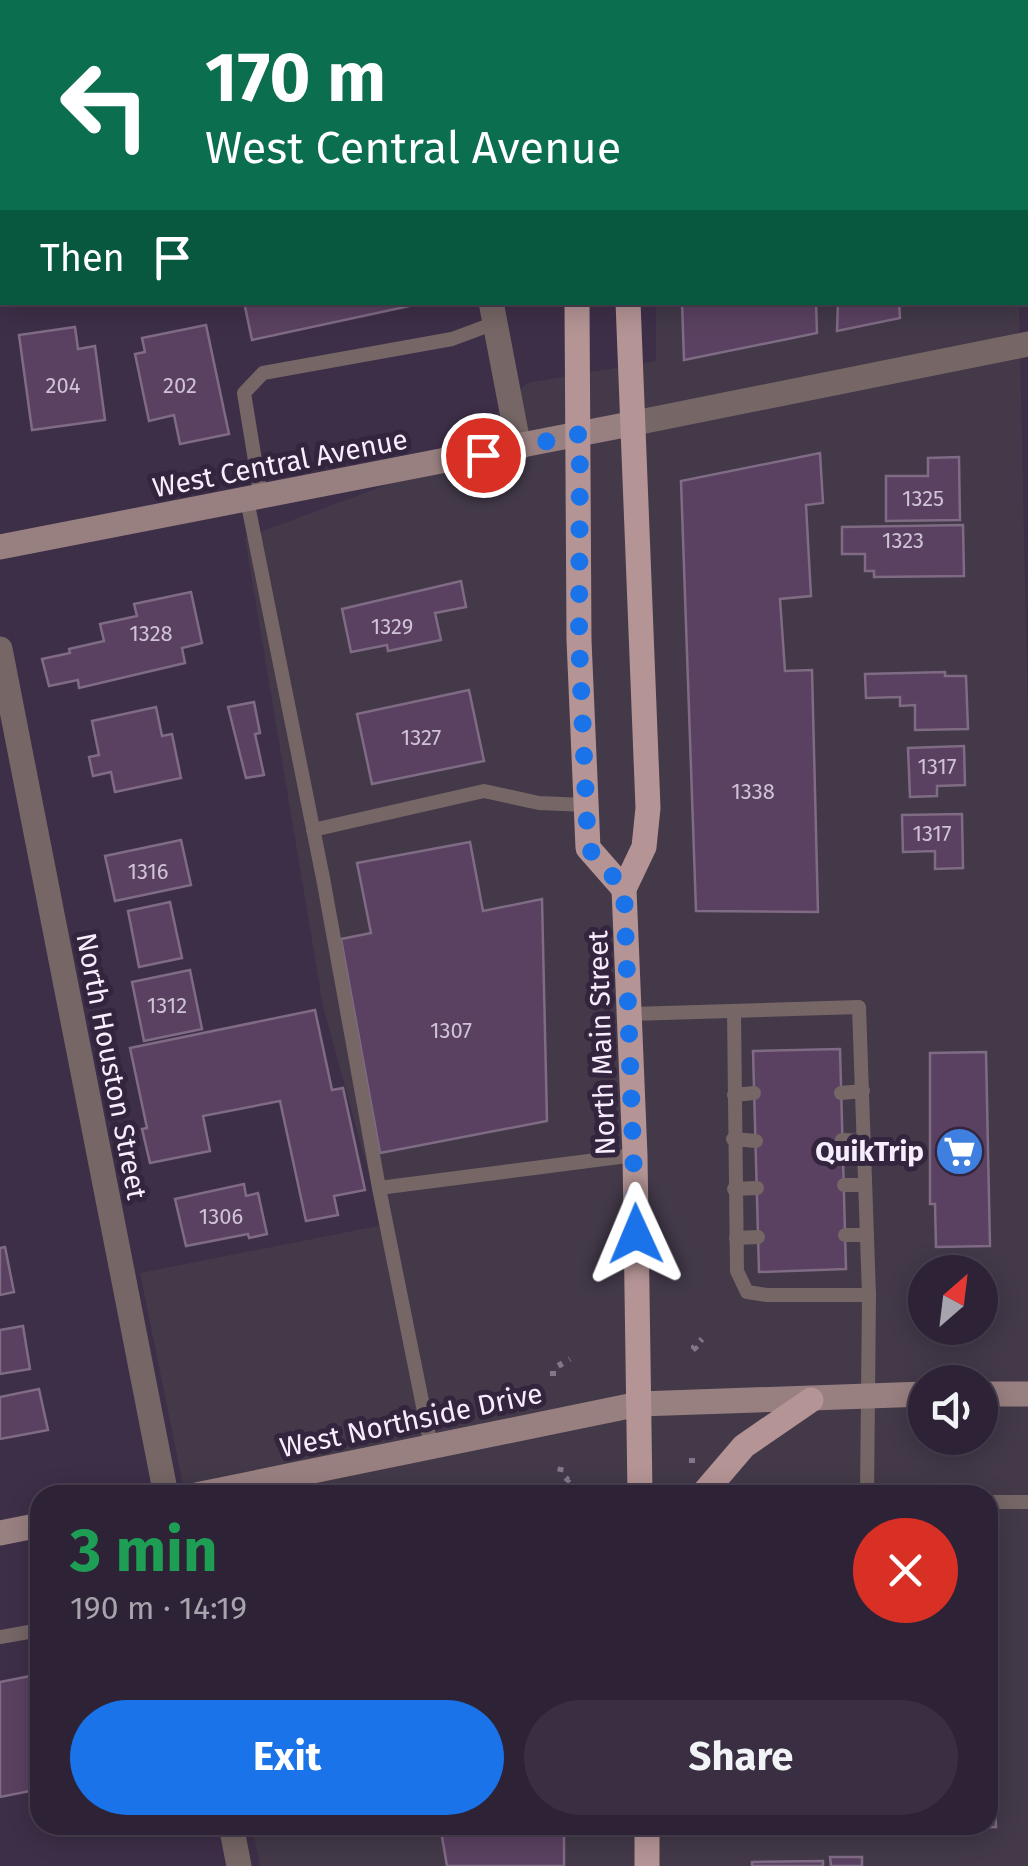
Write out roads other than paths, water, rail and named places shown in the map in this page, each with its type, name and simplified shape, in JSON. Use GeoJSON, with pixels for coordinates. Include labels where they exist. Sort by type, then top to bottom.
{"type":"FeatureCollection","features":[{"type":"Feature","properties":{"kind":"main road"},"geometry":{"type":"LineString","coordinates":[[578,305],[579,640],[588,848],[624,889]]}},
{"type":"Feature","properties":{"kind":"main road","name":"North Main Street"},"geometry":{"type":"LineString","coordinates":[[628,305],[648,808],[644,847],[624,889],[635,1155],[640,1485]]}},
{"type":"Feature","properties":{"kind":"main road"},"geometry":{"type":"LineString","coordinates":[[711,1485],[744,1446],[811,1400]]}},
{"type":"Feature","properties":{"kind":"main road"},"geometry":{"type":"LineString","coordinates":[[647,1835],[647,1866]]}},
{"type":"Feature","properties":{"kind":"street"},"geometry":{"type":"LineString","coordinates":[[493,313],[520,448]]}},
{"type":"Feature","properties":{"kind":"street"},"geometry":{"type":"LineString","coordinates":[[630,424],[1028,344]]}},
{"type":"Feature","properties":{"kind":"street","name":"West Central Avenue"},"geometry":{"type":"LineString","coordinates":[[0,548],[630,424]]}},
{"type":"Feature","properties":{"kind":"street","name":"North Houston Street"},"geometry":{"type":"LineString","coordinates":[[0,649],[164,1485]]}},
{"type":"Feature","properties":{"kind":"street"},"geometry":{"type":"LineString","coordinates":[[998,1394],[1028,1394]]}},
{"type":"Feature","properties":{"kind":"street","name":"West Northside Drive"},"geometry":{"type":"LineString","coordinates":[[244,1485],[639,1404],[908,1395]]}},
{"type":"Feature","properties":{"kind":"street"},"geometry":{"type":"LineString","coordinates":[[0,1533],[30,1527]]}},
{"type":"Feature","properties":{"kind":"street"},"geometry":{"type":"LineString","coordinates":[[233,1835],[238,1866]]}},
{"type":"Feature","properties":{"kind":"lane"},"geometry":{"type":"LineString","coordinates":[[431,1446],[379,1188],[254,498],[244,392],[264,373],[452,339],[493,313]]}},
{"type":"Feature","properties":{"kind":"lane"},"geometry":{"type":"LineString","coordinates":[[313,830],[484,791],[539,803],[586,804]]}},
{"type":"Feature","properties":{"kind":"lane"},"geometry":{"type":"LineString","coordinates":[[631,1014],[859,1007],[869,1295],[867,1485]]}},
{"type":"Feature","properties":{"kind":"lane"},"geometry":{"type":"LineString","coordinates":[[734,1012],[737,1271],[747,1292],[869,1295]]}},
{"type":"Feature","properties":{"kind":"lane"},"geometry":{"type":"LineString","coordinates":[[841,1093],[863,1091]]}},
{"type":"Feature","properties":{"kind":"lane"},"geometry":{"type":"LineString","coordinates":[[734,1095],[754,1093]]}},
{"type":"Feature","properties":{"kind":"lane"},"geometry":{"type":"LineString","coordinates":[[733,1139],[756,1140]]}},
{"type":"Feature","properties":{"kind":"lane"},"geometry":{"type":"LineString","coordinates":[[842,1140],[863,1141]]}},
{"type":"Feature","properties":{"kind":"lane"},"geometry":{"type":"LineString","coordinates":[[379,1188],[635,1155]]}},
{"type":"Feature","properties":{"kind":"lane"},"geometry":{"type":"LineString","coordinates":[[844,1185],[865,1185]]}},
{"type":"Feature","properties":{"kind":"lane"},"geometry":{"type":"LineString","coordinates":[[734,1189],[757,1188]]}},
{"type":"Feature","properties":{"kind":"lane"},"geometry":{"type":"LineString","coordinates":[[845,1235],[867,1235]]}},
{"type":"Feature","properties":{"kind":"lane"},"geometry":{"type":"LineString","coordinates":[[736,1238],[758,1238]]}},
{"type":"Feature","properties":{"kind":"lane"},"geometry":{"type":"LineString","coordinates":[[998,1502],[1028,1502]]}},
{"type":"Feature","properties":{"kind":"lane"},"geometry":{"type":"LineString","coordinates":[[0,1638],[30,1632]]}},
{"type":"Feature","properties":{"kind":"place","name":"QuikTrip"},"geometry":{"type":"Point","coordinates":[959,1151]}}]}
